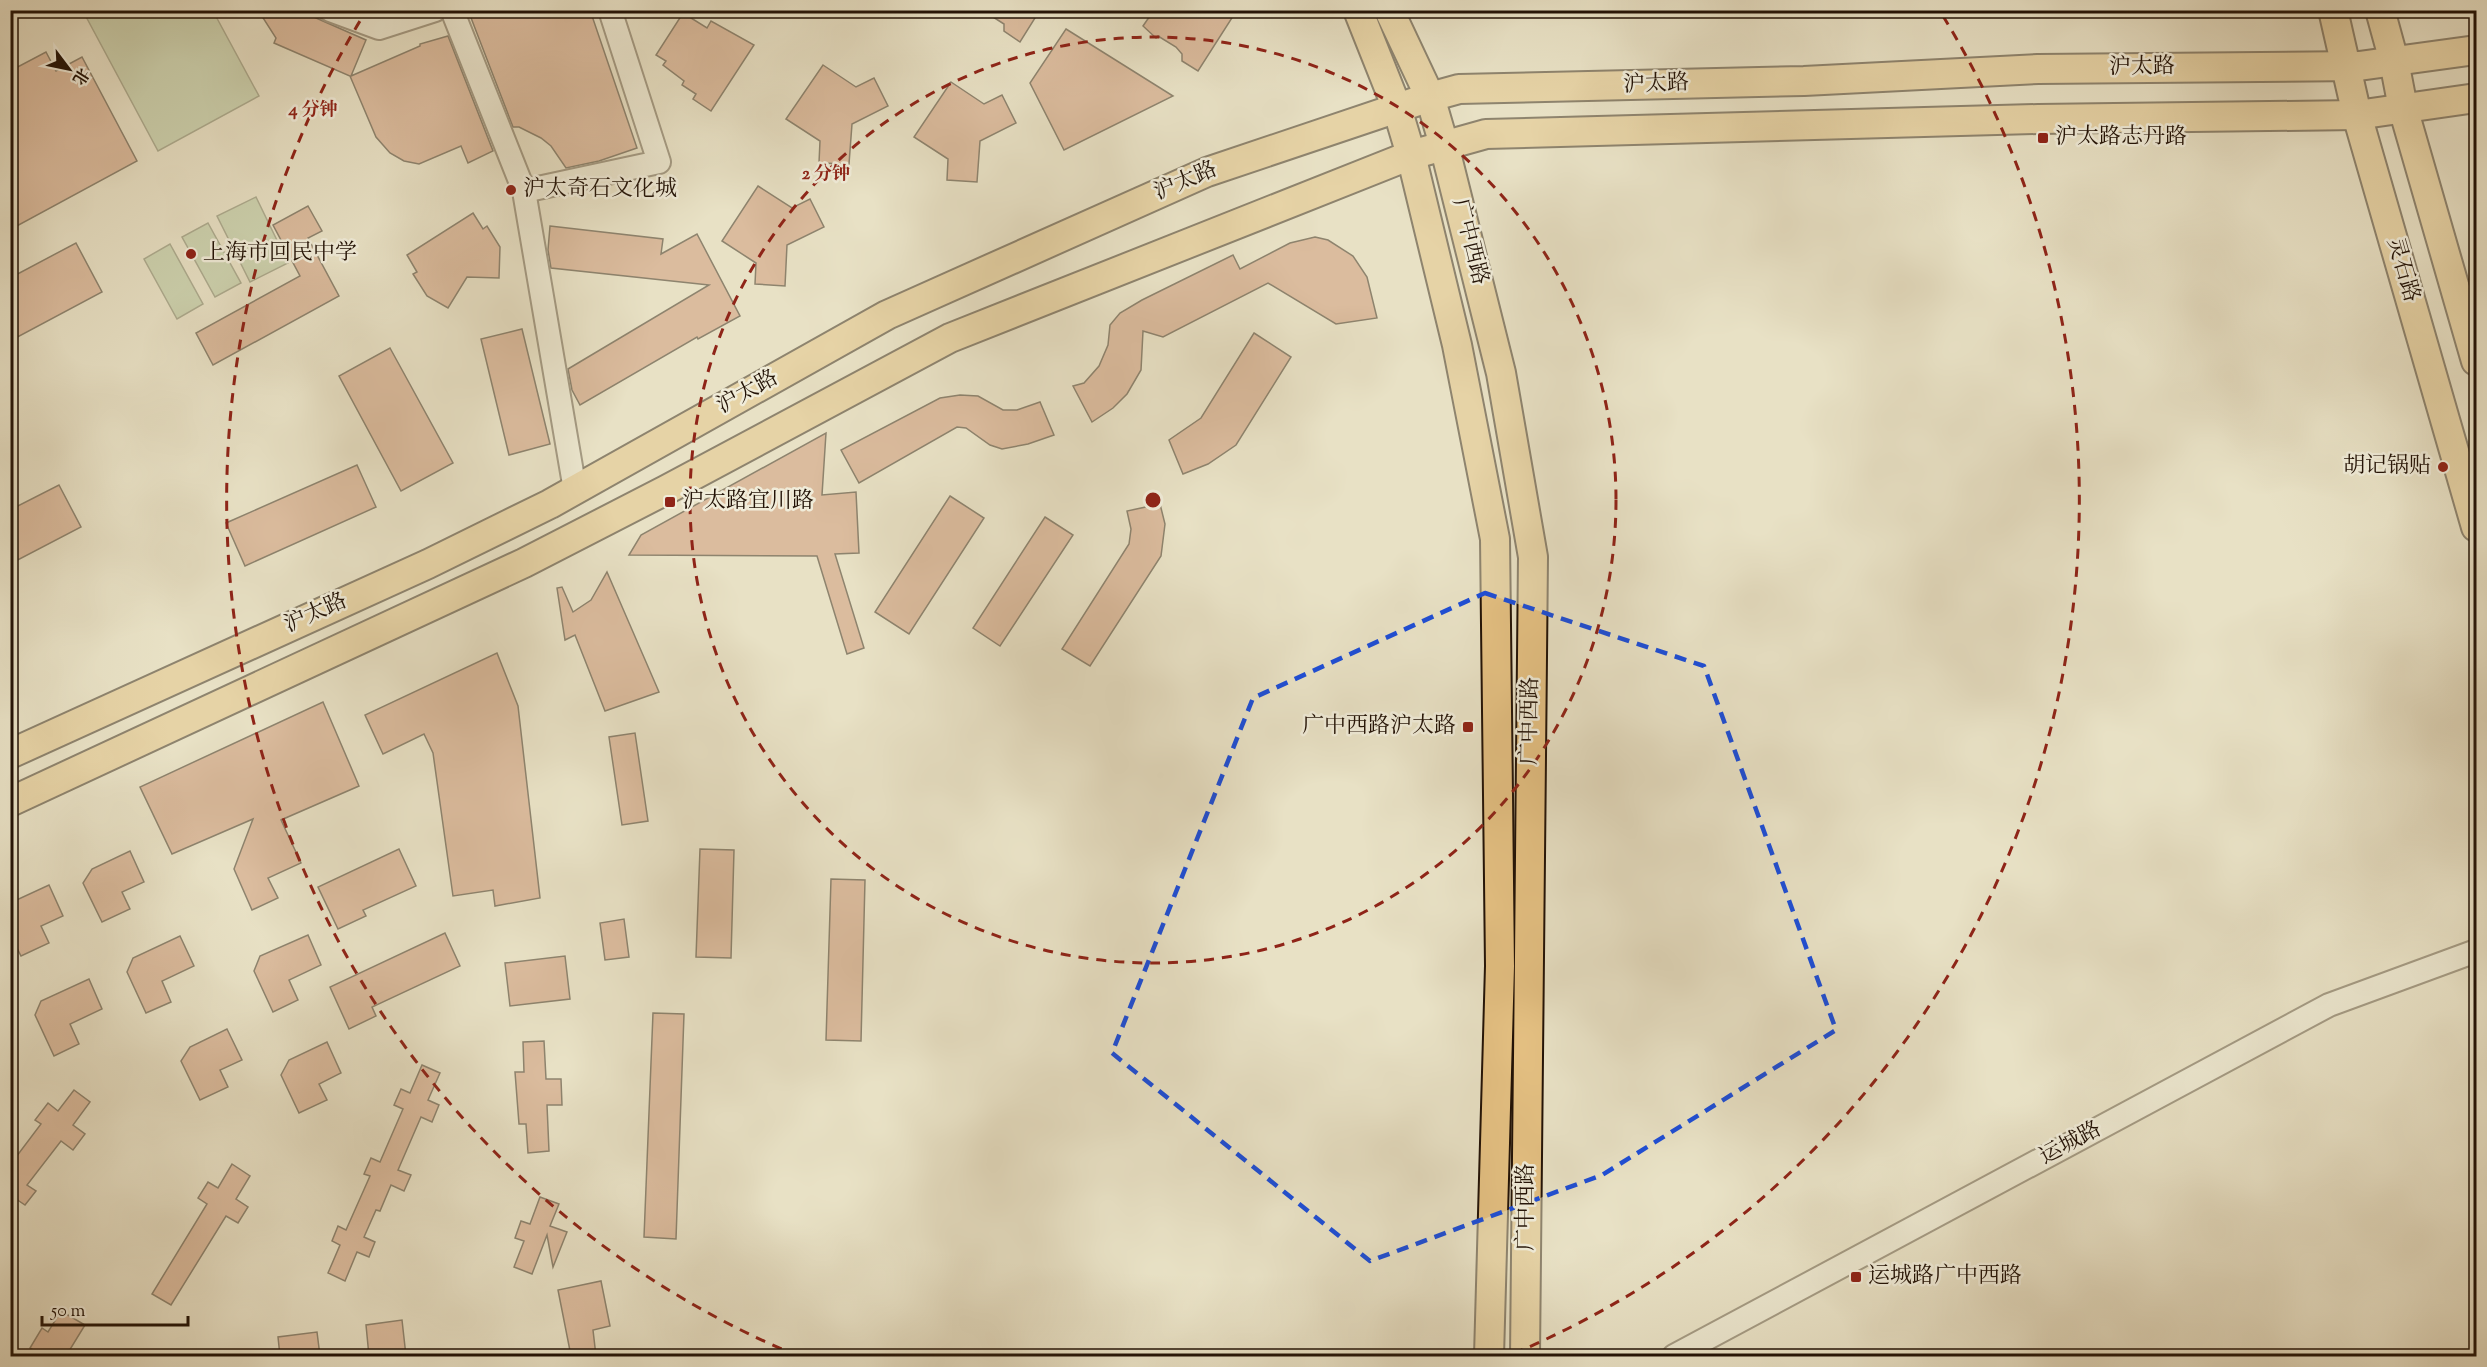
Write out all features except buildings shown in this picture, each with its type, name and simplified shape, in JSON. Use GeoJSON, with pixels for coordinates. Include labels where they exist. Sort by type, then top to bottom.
{"type":"FeatureCollection","features":[{"type":"Feature","properties":{"kind":"main road","name":"广中西路"},"geometry":{"type":"LineString","coordinates":[[1358,10],[1397,108],[1411,155],[1457,345],[1495,539],[1500,966],[1489,1356]]}},
{"type":"Feature","properties":{"kind":"main road","name":"广中西路"},"geometry":{"type":"LineString","coordinates":[[1389,10],[1430,97],[1444,145],[1501,373],[1533,557],[1525,1356]]}},
{"type":"Feature","properties":{"kind":"main road","name":"灵石路"},"geometry":{"type":"LineString","coordinates":[[2332,10],[2357,115],[2476,527]]}},
{"type":"Feature","properties":{"kind":"main road","name":"灵石路"},"geometry":{"type":"LineString","coordinates":[[2380,10],[2394,61],[2403,108],[2476,361]]}},
{"type":"Feature","properties":{"kind":"main road","name":"沪太路"},"geometry":{"type":"LineString","coordinates":[[10,754],[428,564],[575,490],[887,315],[1207,172],[1430,97],[1459,89],[1804,81],[2038,69],[2346,66],[2476,50]]}},
{"type":"Feature","properties":{"kind":"main road","name":"沪太路"},"geometry":{"type":"LineString","coordinates":[[10,802],[524,563],[950,338],[1411,155],[1444,145],[1486,134],[2038,119],[2357,115],[2476,98]]}},
{"type":"Feature","properties":{"kind":"street"},"geometry":{"type":"LineString","coordinates":[[330,10],[379,28],[435,10]]}},
{"type":"Feature","properties":{"kind":"street"},"geometry":{"type":"LineString","coordinates":[[452,10],[524,191],[575,490]]}},
{"type":"Feature","properties":{"kind":"street"},"geometry":{"type":"LineString","coordinates":[[524,191],[658,162],[610,10]]}},
{"type":"Feature","properties":{"kind":"street","name":"运城路"},"geometry":{"type":"LineString","coordinates":[[1674,1356],[2329,1005],[2476,951]]}},
{"type":"Feature","properties":{"kind":"highlighted area"},"geometry":{"type":"Polygon","coordinates":[[[1485,593],[1704,666],[1836,1030],[1602,1175],[1370,1261],[1112,1053],[1253,698],[1485,593]]]}},
{"type":"Feature","properties":{"kind":"green space"},"geometry":{"type":"Polygon","coordinates":[[[83,11],[213,11],[259,96],[158,151],[83,11]]]}},
{"type":"Feature","properties":{"kind":"green space"},"geometry":{"type":"Polygon","coordinates":[[[256,197],[288,263],[250,282],[217,216],[256,197]]]}},
{"type":"Feature","properties":{"kind":"green space"},"geometry":{"type":"Polygon","coordinates":[[[208,223],[241,283],[215,297],[182,237],[208,223]]]}},
{"type":"Feature","properties":{"kind":"green space"},"geometry":{"type":"Polygon","coordinates":[[[170,244],[203,304],[177,319],[144,259],[170,244]]]}},
{"type":"Feature","properties":{"kind":"place","name":"沪太路志丹路"},"geometry":{"type":"Point","coordinates":[2043,138]}},
{"type":"Feature","properties":{"kind":"place","name":"沪太奇石文化城"},"geometry":{"type":"Point","coordinates":[511,190]}},
{"type":"Feature","properties":{"kind":"place","name":"上海市回民中学"},"geometry":{"type":"Point","coordinates":[191,254]}},
{"type":"Feature","properties":{"kind":"place","name":"胡记锅贴"},"geometry":{"type":"Point","coordinates":[2443,467]}},
{"type":"Feature","properties":{"kind":"place","name":"沪太路宜川路"},"geometry":{"type":"Point","coordinates":[670,502]}},
{"type":"Feature","properties":{"kind":"place","name":"广中西路沪太路"},"geometry":{"type":"Point","coordinates":[1468,727]}},
{"type":"Feature","properties":{"kind":"place","name":"运城路广中西路"},"geometry":{"type":"Point","coordinates":[1856,1277]}}]}
